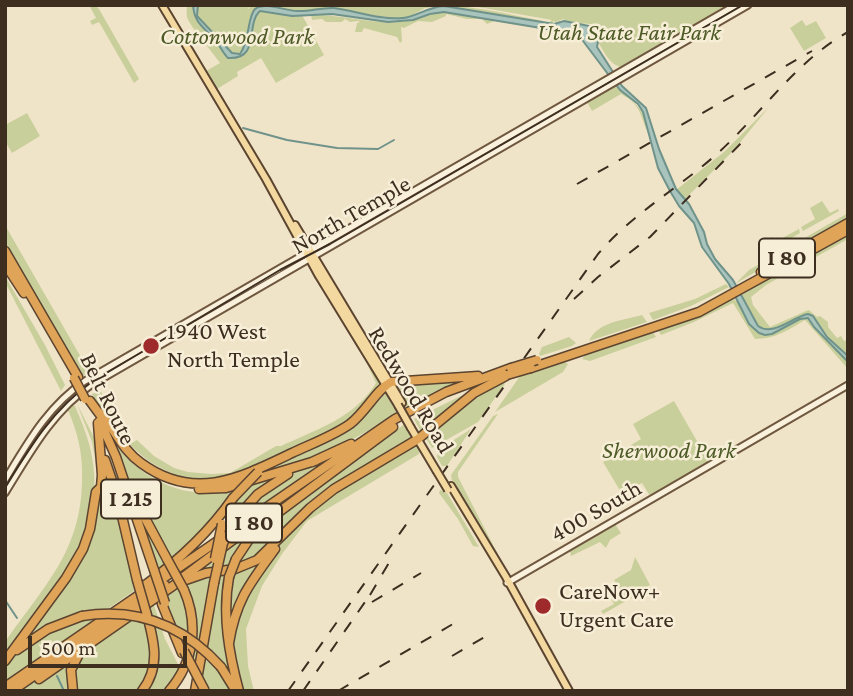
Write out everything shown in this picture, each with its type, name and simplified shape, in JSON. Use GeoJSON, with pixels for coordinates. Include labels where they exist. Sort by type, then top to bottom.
{"type":"FeatureCollection","features":[{"type":"Feature","properties":{"kind":"highway","name":"I 80"},"geometry":{"type":"LineString","coordinates":[[740,287],[848,223]]}},
{"type":"Feature","properties":{"kind":"highway","name":"I 80"},"geometry":{"type":"LineString","coordinates":[[5,687],[13,686],[397,424],[434,403],[537,360],[699,312],[740,287],[848,231]]}},
{"type":"Feature","properties":{"kind":"highway","name":"Belt Route"},"geometry":{"type":"LineString","coordinates":[[5,251],[88,399],[110,444],[163,603],[203,691]]}},
{"type":"Feature","properties":{"kind":"highway","name":"Belt Route"},"geometry":{"type":"LineString","coordinates":[[5,264],[76,378]]}},
{"type":"Feature","properties":{"kind":"highway","name":"I 80"},"geometry":{"type":"LineString","coordinates":[[13,686],[417,406],[446,392],[531,368],[570,352]]}},
{"type":"Feature","properties":{"kind":"highway"},"geometry":{"type":"LineString","coordinates":[[88,399],[134,458],[174,479],[200,484],[228,481],[351,423],[387,384],[508,373]]}},
{"type":"Feature","properties":{"kind":"highway"},"geometry":{"type":"LineString","coordinates":[[152,600],[177,583],[192,577],[235,569],[257,561],[334,489],[421,441],[474,393],[508,373]]}},
{"type":"Feature","properties":{"kind":"highway","name":"Belt Route"},"geometry":{"type":"LineString","coordinates":[[88,399],[118,471],[153,570]]}},
{"type":"Feature","properties":{"kind":"highway"},"geometry":{"type":"LineString","coordinates":[[213,582],[223,543],[240,514],[264,488],[282,476],[343,449],[417,406]]}},
{"type":"Feature","properties":{"kind":"highway"},"geometry":{"type":"LineString","coordinates":[[100,413],[122,450],[141,468],[186,486],[226,488],[315,461]]}},
{"type":"Feature","properties":{"kind":"highway"},"geometry":{"type":"LineString","coordinates":[[5,662],[66,578],[83,549],[93,517],[96,492],[101,487],[103,475],[98,423]]}},
{"type":"Feature","properties":{"kind":"highway"},"geometry":{"type":"LineString","coordinates":[[237,691],[225,616],[229,577],[236,559],[256,529],[397,424]]}},
{"type":"Feature","properties":{"kind":"highway"},"geometry":{"type":"LineString","coordinates":[[110,444],[121,461],[138,505],[184,590],[192,617],[191,644],[185,665],[169,691]]}},
{"type":"Feature","properties":{"kind":"highway"},"geometry":{"type":"LineString","coordinates":[[101,448],[117,495],[154,644],[155,662],[142,691]]}},
{"type":"Feature","properties":{"kind":"highway"},"geometry":{"type":"LineString","coordinates":[[13,686],[178,561],[208,531],[258,472],[277,460]]}},
{"type":"Feature","properties":{"kind":"highway"},"geometry":{"type":"LineString","coordinates":[[195,691],[222,524],[233,499]]}},
{"type":"Feature","properties":{"kind":"highway"},"geometry":{"type":"LineString","coordinates":[[18,691],[94,642],[274,509]]}},
{"type":"Feature","properties":{"kind":"highway"},"geometry":{"type":"LineString","coordinates":[[229,643],[241,597],[292,527]]}},
{"type":"Feature","properties":{"kind":"highway"},"geometry":{"type":"LineString","coordinates":[[5,662],[41,632],[82,616],[128,614],[157,621],[190,638],[221,667],[237,691]]}},
{"type":"Feature","properties":{"kind":"highway"},"geometry":{"type":"LineString","coordinates":[[74,691],[71,678],[74,662],[94,642]]}},
{"type":"Feature","properties":{"kind":"main road","name":"Redwood Road"},"geometry":{"type":"LineString","coordinates":[[162,5],[569,691]]}},
{"type":"Feature","properties":{"kind":"main road","name":"North Temple"},"geometry":{"type":"LineString","coordinates":[[5,480],[41,422],[74,388],[133,351],[610,82],[736,5]]}},
{"type":"Feature","properties":{"kind":"main road","name":"North Temple"},"geometry":{"type":"LineString","coordinates":[[620,76],[748,5]]}},
{"type":"Feature","properties":{"kind":"main road","name":"North Temple"},"geometry":{"type":"LineString","coordinates":[[5,493],[51,422],[81,392],[309,254]]}},
{"type":"Feature","properties":{"kind":"main road","name":"400 South"},"geometry":{"type":"LineString","coordinates":[[507,583],[848,385]]}},
{"type":"Feature","properties":{"kind":"green space"},"geometry":{"type":"Polygon","coordinates":[[[89,5],[95,5],[99,9],[139,79],[134,83],[99,22],[92,25],[90,21],[96,18],[89,5]]]}},
{"type":"Feature","properties":{"kind":"green space"},"geometry":{"type":"Polygon","coordinates":[[[187,5],[250,5],[247,11],[251,5],[435,5],[485,10],[549,22],[552,20],[467,5],[728,5],[621,67],[610,61],[598,42],[602,32],[597,25],[563,19],[553,21],[554,24],[444,6],[425,8],[409,17],[401,18],[332,8],[298,11],[262,6],[260,11],[302,15],[324,55],[276,83],[261,58],[237,72],[238,76],[217,89],[206,71],[220,63],[188,21],[187,5]]]}},
{"type":"Feature","properties":{"kind":"green space"},"geometry":{"type":"Polygon","coordinates":[[[444,12],[553,31],[494,21],[487,24],[482,19],[446,14],[432,22],[418,21],[401,27],[400,43],[397,37],[364,28],[362,32],[355,32],[357,23],[360,22],[358,21],[350,22],[345,19],[342,22],[326,22],[322,19],[312,20],[311,15],[400,22],[444,12]]]}},
{"type":"Feature","properties":{"kind":"green space"},"geometry":{"type":"Polygon","coordinates":[[[802,20],[806,26],[816,21],[826,38],[804,51],[790,28],[802,20]]]}},
{"type":"Feature","properties":{"kind":"green space"},"geometry":{"type":"Polygon","coordinates":[[[616,84],[642,112],[651,138],[638,109],[621,94],[592,111],[587,102],[616,84]]]}},
{"type":"Feature","properties":{"kind":"green space"},"geometry":{"type":"Polygon","coordinates":[[[769,107],[734,150],[684,200],[676,190],[724,152],[769,107]]]}},
{"type":"Feature","properties":{"kind":"green space"},"geometry":{"type":"Polygon","coordinates":[[[27,113],[40,136],[12,153],[5,141],[5,125],[27,113]]]}},
{"type":"Feature","properties":{"kind":"green space"},"geometry":{"type":"Polygon","coordinates":[[[822,201],[830,213],[838,209],[839,211],[803,231],[801,227],[815,219],[810,208],[822,201]]]}},
{"type":"Feature","properties":{"kind":"green space"},"geometry":{"type":"Polygon","coordinates":[[[848,213],[848,218],[735,284],[749,270],[848,213]]]}},
{"type":"Feature","properties":{"kind":"green space"},"geometry":{"type":"Polygon","coordinates":[[[5,225],[90,373],[81,376],[5,244],[5,225]]]}},
{"type":"Feature","properties":{"kind":"green space"},"geometry":{"type":"Polygon","coordinates":[[[799,229],[800,233],[765,254],[762,249],[768,245],[766,240],[772,237],[775,242],[799,229]]]}},
{"type":"Feature","properties":{"kind":"green space"},"geometry":{"type":"Polygon","coordinates":[[[848,234],[848,239],[766,285],[751,297],[753,305],[770,327],[809,310],[817,317],[820,316],[828,322],[828,327],[837,338],[841,336],[844,341],[848,340],[848,369],[805,320],[775,336],[755,339],[733,303],[661,335],[658,330],[693,318],[733,298],[736,301],[742,293],[848,234]]]}},
{"type":"Feature","properties":{"kind":"green space"},"geometry":{"type":"Polygon","coordinates":[[[5,276],[65,385],[61,391],[5,282],[5,276]]]}},
{"type":"Feature","properties":{"kind":"green space"},"geometry":{"type":"Polygon","coordinates":[[[726,284],[729,287],[691,306],[653,320],[649,313],[695,299],[726,284]]]}},
{"type":"Feature","properties":{"kind":"green space"},"geometry":{"type":"Polygon","coordinates":[[[642,315],[647,322],[589,341],[605,326],[642,315]]]}},
{"type":"Feature","properties":{"kind":"green space"},"geometry":{"type":"Polygon","coordinates":[[[653,332],[656,337],[590,361],[582,359],[586,354],[653,332]]]}},
{"type":"Feature","properties":{"kind":"green space"},"geometry":{"type":"Polygon","coordinates":[[[569,337],[576,343],[540,356],[542,347],[569,337]]]}},
{"type":"Feature","properties":{"kind":"green space"},"geometry":{"type":"Polygon","coordinates":[[[358,344],[381,383],[376,394],[359,413],[325,434],[247,470],[219,478],[181,476],[148,460],[133,448],[109,417],[105,418],[92,394],[100,390],[130,442],[137,440],[154,456],[174,468],[188,472],[230,473],[276,446],[333,422],[367,395],[376,383],[358,344]]]}},
{"type":"Feature","properties":{"kind":"green space"},"geometry":{"type":"Polygon","coordinates":[[[565,362],[568,364],[563,372],[495,412],[520,376],[565,362]]]}},
{"type":"Feature","properties":{"kind":"green space"},"geometry":{"type":"Polygon","coordinates":[[[467,381],[407,407],[393,385],[394,384],[467,381]]]}},
{"type":"Feature","properties":{"kind":"green space"},"geometry":{"type":"Polygon","coordinates":[[[503,381],[505,384],[478,422],[432,448],[426,438],[428,434],[468,399],[503,381]]]}},
{"type":"Feature","properties":{"kind":"green space"},"geometry":{"type":"Polygon","coordinates":[[[385,389],[399,413],[325,455],[266,474],[258,473],[343,431],[385,389]]]}},
{"type":"Feature","properties":{"kind":"green space"},"geometry":{"type":"Polygon","coordinates":[[[473,390],[421,432],[414,419],[473,390]]]}},
{"type":"Feature","properties":{"kind":"green space","name":"Sherwood Park"},"geometry":{"type":"Polygon","coordinates":[[[674,401],[709,462],[650,496],[642,483],[622,494],[603,462],[641,439],[633,424],[674,401]]]}},
{"type":"Feature","properties":{"kind":"green space"},"geometry":{"type":"Polygon","coordinates":[[[77,404],[103,455],[138,588],[105,611],[23,642],[74,568],[98,492],[92,442],[77,404]]]}},
{"type":"Feature","properties":{"kind":"green space"},"geometry":{"type":"Polygon","coordinates":[[[70,405],[75,406],[92,457],[94,486],[91,514],[83,540],[71,564],[5,657],[5,642],[46,586],[67,549],[75,528],[80,506],[82,462],[67,408],[70,405]]]}},
{"type":"Feature","properties":{"kind":"green space"},"geometry":{"type":"Polygon","coordinates":[[[498,414],[458,472],[458,477],[503,564],[501,565],[451,475],[493,416],[498,414]]]}},
{"type":"Feature","properties":{"kind":"green space"},"geometry":{"type":"Polygon","coordinates":[[[405,424],[414,438],[352,475],[264,553],[233,568],[250,538],[405,424]]]}},
{"type":"Feature","properties":{"kind":"green space"},"geometry":{"type":"Polygon","coordinates":[[[471,429],[447,466],[442,466],[437,457],[438,450],[471,429]]]}},
{"type":"Feature","properties":{"kind":"green space"},"geometry":{"type":"Polygon","coordinates":[[[416,444],[420,449],[419,454],[307,521],[282,554],[262,586],[246,629],[248,666],[254,691],[240,691],[231,648],[234,616],[277,547],[314,508],[334,492],[416,444]]]}},
{"type":"Feature","properties":{"kind":"green space"},"geometry":{"type":"Polygon","coordinates":[[[116,445],[134,465],[169,486],[208,492],[242,485],[223,511],[171,564],[139,506],[116,445]]]}},
{"type":"Feature","properties":{"kind":"green space"},"geometry":{"type":"Polygon","coordinates":[[[347,448],[232,527],[251,503],[286,476],[347,448]]]}},
{"type":"Feature","properties":{"kind":"green space"},"geometry":{"type":"Polygon","coordinates":[[[290,470],[252,495],[226,531],[219,536],[229,509],[246,484],[290,470]]]}},
{"type":"Feature","properties":{"kind":"green space"},"geometry":{"type":"Polygon","coordinates":[[[440,490],[447,493],[479,547],[473,546],[439,493],[440,490]]]}},
{"type":"Feature","properties":{"kind":"green space"},"geometry":{"type":"Polygon","coordinates":[[[135,505],[170,565],[157,575],[135,505]]]}},
{"type":"Feature","properties":{"kind":"green space"},"geometry":{"type":"Polygon","coordinates":[[[258,524],[229,569],[186,578],[258,524]]]}},
{"type":"Feature","properties":{"kind":"green space"},"geometry":{"type":"Polygon","coordinates":[[[615,524],[621,533],[610,540],[606,548],[600,542],[571,556],[570,551],[615,524]]]}},
{"type":"Feature","properties":{"kind":"green space"},"geometry":{"type":"Polygon","coordinates":[[[268,554],[239,596],[230,622],[226,616],[231,572],[268,554]]]}},
{"type":"Feature","properties":{"kind":"green space"},"geometry":{"type":"Polygon","coordinates":[[[635,557],[650,585],[627,599],[651,587],[603,614],[601,611],[614,604],[611,599],[622,593],[614,580],[631,570],[635,557]]]}},
{"type":"Feature","properties":{"kind":"green space"},"geometry":{"type":"Polygon","coordinates":[[[228,572],[221,609],[235,684],[203,646],[217,574],[228,572]]]}},
{"type":"Feature","properties":{"kind":"green space"},"geometry":{"type":"Polygon","coordinates":[[[210,574],[195,669],[189,658],[194,607],[182,583],[210,574]]]}},
{"type":"Feature","properties":{"kind":"green space"},"geometry":{"type":"Polygon","coordinates":[[[180,584],[189,611],[188,654],[163,595],[180,584]]]}},
{"type":"Feature","properties":{"kind":"green space"},"geometry":{"type":"Polygon","coordinates":[[[153,602],[165,639],[181,670],[167,691],[143,691],[155,667],[146,607],[153,602]]]}},
{"type":"Feature","properties":{"kind":"green space"},"geometry":{"type":"Polygon","coordinates":[[[144,609],[153,646],[153,665],[140,691],[74,691],[71,679],[79,655],[144,609]]]}},
{"type":"Feature","properties":{"kind":"green space"},"geometry":{"type":"Polygon","coordinates":[[[101,615],[5,683],[5,664],[26,644],[61,626],[101,615]]]}},
{"type":"Feature","properties":{"kind":"green space"},"geometry":{"type":"Polygon","coordinates":[[[202,648],[234,691],[207,691],[198,674],[202,648]]]}},
{"type":"Feature","properties":{"kind":"green space"},"geometry":{"type":"Polygon","coordinates":[[[76,655],[72,691],[20,691],[76,655]]]}},
{"type":"Feature","properties":{"kind":"water"},"geometry":{"type":"Polygon","coordinates":[[[193,5],[198,5],[197,16],[232,53],[240,54],[252,13],[264,6],[297,11],[334,8],[394,18],[408,17],[444,6],[554,24],[564,21],[594,27],[599,36],[597,47],[622,86],[646,108],[676,189],[689,204],[715,259],[733,280],[758,326],[764,329],[776,328],[808,314],[813,316],[827,337],[848,356],[848,362],[808,318],[765,335],[749,324],[729,284],[702,247],[694,223],[679,206],[658,168],[643,112],[638,104],[620,90],[580,37],[571,33],[444,12],[413,20],[388,22],[332,14],[292,16],[260,11],[253,24],[251,40],[245,53],[228,58],[197,21],[193,5]]]}},
{"type":"Feature","properties":{"kind":"waterway"},"geometry":{"type":"LineString","coordinates":[[243,128],[287,140],[337,148],[378,149],[394,140]]}},
{"type":"Feature","properties":{"kind":"waterway"},"geometry":{"type":"LineString","coordinates":[[5,600],[17,618]]}},
{"type":"Feature","properties":{"kind":"waterway"},"geometry":{"type":"LineString","coordinates":[[57,676],[64,691]]}},
{"type":"Feature","properties":{"kind":"tram line"},"geometry":{"type":"LineString","coordinates":[[5,488],[54,416],[93,381],[280,270],[330,244],[743,5]]}},
{"type":"Feature","properties":{"kind":"railway"},"geometry":{"type":"LineString","coordinates":[[288,691],[598,254],[641,213],[718,153],[812,57],[848,32]]}},
{"type":"Feature","properties":{"kind":"railway"},"geometry":{"type":"LineString","coordinates":[[577,184],[812,51]]}},
{"type":"Feature","properties":{"kind":"railway"},"geometry":{"type":"LineString","coordinates":[[574,299],[650,237],[747,137]]}},
{"type":"Feature","properties":{"kind":"railway"},"geometry":{"type":"LineString","coordinates":[[370,595],[390,561]]}},
{"type":"Feature","properties":{"kind":"railway"},"geometry":{"type":"LineString","coordinates":[[372,602],[421,573]]}},
{"type":"Feature","properties":{"kind":"railway"},"geometry":{"type":"LineString","coordinates":[[303,691],[365,602]]}},
{"type":"Feature","properties":{"kind":"railway"},"geometry":{"type":"LineString","coordinates":[[338,691],[458,621]]}},
{"type":"Feature","properties":{"kind":"railway"},"geometry":{"type":"LineString","coordinates":[[452,656],[490,634]]}},
{"type":"Feature","properties":{"kind":"place","name":"1940 West North Temple"},"geometry":{"type":"Point","coordinates":[151,346]}},
{"type":"Feature","properties":{"kind":"place","name":"CareNow+ Urgent Care"},"geometry":{"type":"Point","coordinates":[543,606]}},
{"type":"Feature","properties":{"kind":"park label","name":"Utah State Fair Park"},"geometry":{"type":"Point","coordinates":[629,33]}},
{"type":"Feature","properties":{"kind":"park label","name":"Cottonwood Park"},"geometry":{"type":"Point","coordinates":[237,37]}}]}
